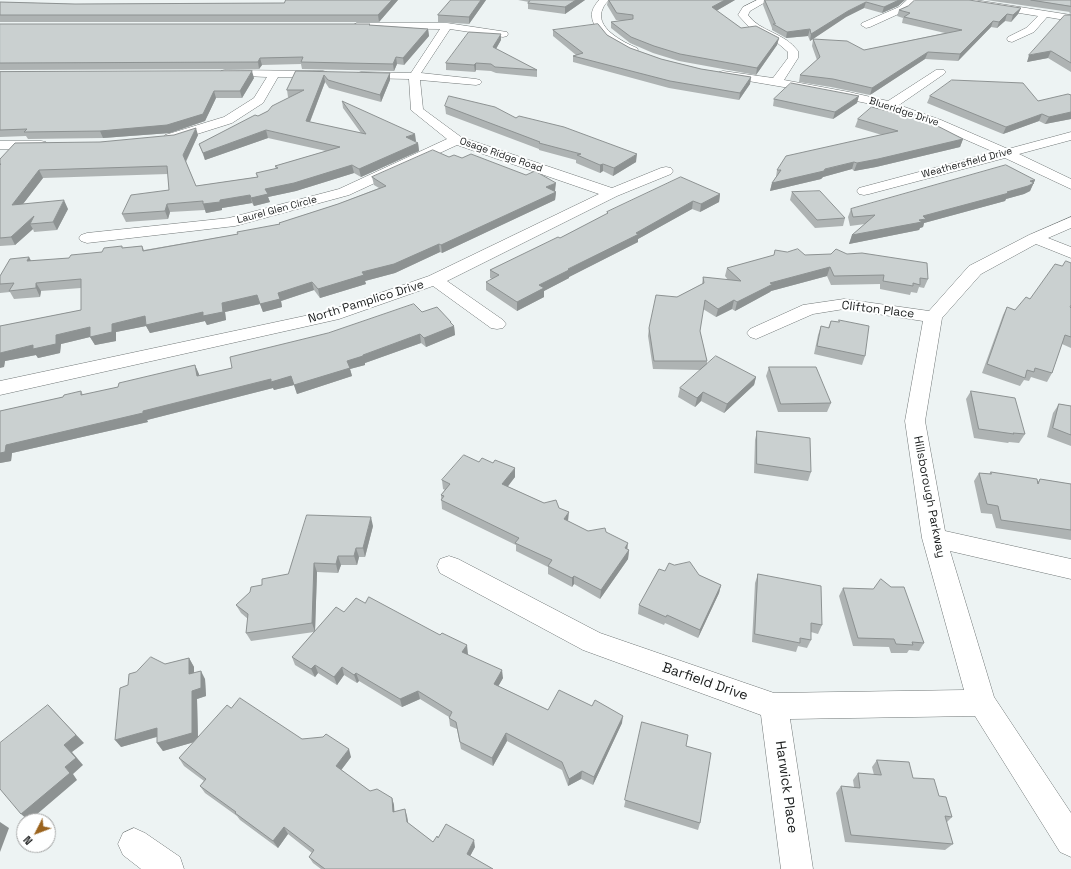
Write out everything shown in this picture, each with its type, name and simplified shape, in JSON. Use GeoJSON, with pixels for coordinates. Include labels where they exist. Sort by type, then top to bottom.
{"type":"FeatureCollection","features":[{"type":"Feature","properties":{"kind":"street"},"geometry":{"type":"LineString","coordinates":[[604,0],[596,11],[598,25],[614,40],[646,56]]}},
{"type":"Feature","properties":{"kind":"street"},"geometry":{"type":"LineString","coordinates":[[764,0],[746,9],[743,15],[746,21],[758,29],[778,38],[792,51],[793,58],[776,83]]}},
{"type":"Feature","properties":{"kind":"street"},"geometry":{"type":"LineString","coordinates":[[866,25],[902,9],[913,0]]}},
{"type":"Feature","properties":{"kind":"street"},"geometry":{"type":"LineString","coordinates":[[957,0],[1071,18]]}},
{"type":"Feature","properties":{"kind":"street"},"geometry":{"type":"LineString","coordinates":[[1012,40],[1030,30],[1045,14]]}},
{"type":"Feature","properties":{"kind":"street"},"geometry":{"type":"LineString","coordinates":[[343,26],[447,26],[503,34]]}},
{"type":"Feature","properties":{"kind":"street"},"geometry":{"type":"LineString","coordinates":[[414,76],[447,26]]}},
{"type":"Feature","properties":{"kind":"street","name":"Blueridge Drive"},"geometry":{"type":"LineString","coordinates":[[709,72],[838,93],[889,106],[961,131],[1007,152],[1071,185]]}},
{"type":"Feature","properties":{"kind":"street"},"geometry":{"type":"LineString","coordinates":[[889,106],[940,72]]}},
{"type":"Feature","properties":{"kind":"street"},"geometry":{"type":"LineString","coordinates":[[212,73],[337,74]]}},
{"type":"Feature","properties":{"kind":"street"},"geometry":{"type":"LineString","coordinates":[[156,140],[171,138],[228,120],[259,100],[275,73]]}},
{"type":"Feature","properties":{"kind":"street"},"geometry":{"type":"LineString","coordinates":[[352,74],[414,76],[476,82]]}},
{"type":"Feature","properties":{"kind":"street","name":"Osage Ridge Road"},"geometry":{"type":"LineString","coordinates":[[414,76],[417,110],[456,140],[612,193]]}},
{"type":"Feature","properties":{"kind":"street","name":"Weathersfield Drive"},"geometry":{"type":"LineString","coordinates":[[864,191],[1071,136]]}},
{"type":"Feature","properties":{"kind":"street","name":"Laurel Glen Circle"},"geometry":{"type":"LineString","coordinates":[[87,238],[230,223],[344,192],[456,140]]}},
{"type":"Feature","properties":{"kind":"street"},"geometry":{"type":"LineString","coordinates":[[0,145],[56,145]]}},
{"type":"Feature","properties":{"kind":"street","name":"North Pamplico Drive"},"geometry":{"type":"LineString","coordinates":[[0,388],[333,315],[435,280],[612,193],[666,171]]}},
{"type":"Feature","properties":{"kind":"street"},"geometry":{"type":"LineString","coordinates":[[933,317],[975,270],[1035,238],[1071,222]]}},
{"type":"Feature","properties":{"kind":"street"},"geometry":{"type":"LineString","coordinates":[[1035,238],[1071,253]]}},
{"type":"Feature","properties":{"kind":"street"},"geometry":{"type":"LineString","coordinates":[[435,280],[497,324]]}},
{"type":"Feature","properties":{"kind":"street","name":"Clifton Place"},"geometry":{"type":"LineString","coordinates":[[756,333],[809,309],[844,304],[933,317]]}},
{"type":"Feature","properties":{"kind":"street","name":"Hillsborough Parkway"},"geometry":{"type":"LineString","coordinates":[[933,317],[915,422],[934,538],[982,703],[1071,841]]}},
{"type":"Feature","properties":{"kind":"street"},"geometry":{"type":"LineString","coordinates":[[934,538],[1071,569]]}},
{"type":"Feature","properties":{"kind":"street","name":"Barfield Drive"},"geometry":{"type":"LineString","coordinates":[[449,566],[592,642],[774,706],[982,703]]}},
{"type":"Feature","properties":{"kind":"street","name":"Harwick Place"},"geometry":{"type":"LineString","coordinates":[[774,706],[797,869]]}},
{"type":"Feature","properties":{"kind":"street"},"geometry":{"type":"LineString","coordinates":[[134,844],[168,869]]}},
{"type":"Feature","properties":{"kind":"building"},"geometry":{"type":"Polygon","coordinates":[[[286,0],[392,0],[378,15],[0,15],[0,2],[75,4],[284,3],[286,0]]]}},
{"type":"Feature","properties":{"kind":"building"},"geometry":{"type":"Polygon","coordinates":[[[451,0],[481,0],[469,17],[438,15],[451,0]]]}},
{"type":"Feature","properties":{"kind":"building"},"geometry":{"type":"Polygon","coordinates":[[[531,0],[576,0],[565,7],[528,3],[531,0]]]}},
{"type":"Feature","properties":{"kind":"building"},"geometry":{"type":"Polygon","coordinates":[[[609,0],[725,0],[712,7],[741,28],[756,26],[779,38],[757,68],[680,54],[631,37],[611,22],[633,19],[633,15],[617,13],[609,0]]]}},
{"type":"Feature","properties":{"kind":"building"},"geometry":{"type":"Polygon","coordinates":[[[765,0],[899,0],[884,7],[866,2],[848,11],[811,34],[810,29],[787,32],[773,24],[775,24],[765,0]]]}},
{"type":"Feature","properties":{"kind":"building"},"geometry":{"type":"Polygon","coordinates":[[[915,0],[969,0],[1021,8],[1013,15],[1007,14],[999,22],[993,21],[960,54],[928,52],[872,88],[833,79],[800,75],[820,57],[813,39],[847,41],[864,50],[962,30],[904,17],[910,13],[899,10],[908,6],[915,0]]]}},
{"type":"Feature","properties":{"kind":"building"},"geometry":{"type":"Polygon","coordinates":[[[1031,0],[1071,0],[1071,6],[1031,0]]]}},
{"type":"Feature","properties":{"kind":"building"},"geometry":{"type":"Polygon","coordinates":[[[1065,15],[1071,15],[1071,63],[1051,51],[1029,55],[1065,15]]]}},
{"type":"Feature","properties":{"kind":"building"},"geometry":{"type":"Polygon","coordinates":[[[0,24],[370,24],[369,25],[428,29],[403,58],[396,57],[393,64],[301,62],[303,57],[260,58],[258,62],[0,63],[0,24]]]}},
{"type":"Feature","properties":{"kind":"building"},"geometry":{"type":"Polygon","coordinates":[[[598,24],[607,35],[630,48],[661,59],[701,69],[751,77],[740,93],[670,81],[573,56],[583,53],[553,30],[598,24]]]}},
{"type":"Feature","properties":{"kind":"building"},"geometry":{"type":"Polygon","coordinates":[[[469,32],[501,34],[493,47],[537,70],[495,67],[491,64],[476,63],[474,65],[446,63],[469,32]]]}},
{"type":"Feature","properties":{"kind":"building"},"geometry":{"type":"Polygon","coordinates":[[[252,71],[240,91],[214,91],[203,114],[167,125],[100,131],[24,132],[27,129],[0,130],[0,72],[252,71]]]}},
{"type":"Feature","properties":{"kind":"building"},"geometry":{"type":"Polygon","coordinates":[[[296,71],[390,73],[380,95],[328,80],[324,75],[306,121],[366,134],[342,101],[415,134],[406,137],[418,143],[359,169],[352,165],[294,183],[265,189],[268,194],[251,198],[250,195],[220,200],[220,202],[203,204],[203,201],[167,204],[165,211],[122,214],[131,195],[169,190],[167,166],[39,170],[12,205],[64,200],[53,222],[30,224],[34,216],[11,237],[0,238],[0,159],[15,143],[100,142],[174,135],[196,128],[183,155],[196,186],[258,177],[256,173],[278,168],[275,166],[340,147],[266,130],[203,153],[199,144],[255,115],[258,116],[268,111],[272,106],[304,90],[287,90],[296,71]]]}},
{"type":"Feature","properties":{"kind":"building"},"geometry":{"type":"Polygon","coordinates":[[[952,80],[1023,83],[1038,101],[1068,94],[1071,95],[1071,112],[1049,117],[1042,114],[1006,127],[930,96],[952,80]]]}},
{"type":"Feature","properties":{"kind":"building"},"geometry":{"type":"Polygon","coordinates":[[[791,83],[859,96],[835,112],[774,99],[791,83]]]}},
{"type":"Feature","properties":{"kind":"building"},"geometry":{"type":"Polygon","coordinates":[[[449,96],[495,107],[516,118],[519,116],[564,127],[637,154],[614,168],[603,164],[600,165],[577,155],[581,154],[539,143],[540,142],[445,106],[449,96]]]}},
{"type":"Feature","properties":{"kind":"building"},"geometry":{"type":"Polygon","coordinates":[[[872,107],[902,115],[908,111],[963,139],[878,159],[857,163],[854,162],[825,169],[824,171],[772,183],[781,170],[777,170],[786,156],[898,131],[858,119],[872,107]]]}},
{"type":"Feature","properties":{"kind":"building"},"geometry":{"type":"Polygon","coordinates":[[[433,150],[449,157],[454,155],[462,158],[471,154],[526,175],[535,171],[556,183],[546,187],[556,192],[441,245],[439,244],[394,264],[362,272],[364,275],[318,289],[312,282],[278,293],[280,299],[260,304],[257,295],[222,303],[223,312],[203,316],[203,312],[146,325],[145,316],[112,324],[112,332],[90,337],[90,327],[56,335],[56,344],[33,349],[33,345],[0,353],[0,326],[81,310],[81,279],[36,283],[36,288],[9,291],[14,283],[0,284],[0,276],[10,259],[29,257],[27,261],[69,258],[71,255],[102,252],[104,248],[122,246],[122,248],[142,246],[143,251],[238,234],[237,232],[280,224],[279,223],[338,204],[386,186],[372,177],[433,150]]]}},
{"type":"Feature","properties":{"kind":"building"},"geometry":{"type":"Polygon","coordinates":[[[1006,165],[1035,180],[1030,181],[1034,183],[1007,192],[1009,193],[923,216],[926,219],[919,220],[922,222],[852,235],[875,215],[853,217],[851,209],[1006,165]]]}},
{"type":"Feature","properties":{"kind":"building"},"geometry":{"type":"Polygon","coordinates":[[[681,177],[720,194],[701,204],[693,201],[636,233],[639,234],[539,285],[544,288],[517,302],[486,282],[499,275],[490,270],[558,237],[560,238],[608,213],[607,212],[681,177]]]}},
{"type":"Feature","properties":{"kind":"building"},"geometry":{"type":"Polygon","coordinates":[[[820,191],[845,218],[817,220],[792,192],[820,191]]]}},
{"type":"Feature","properties":{"kind":"building"},"geometry":{"type":"Polygon","coordinates":[[[798,249],[805,255],[831,254],[836,249],[847,254],[862,253],[927,263],[928,279],[920,278],[920,285],[913,283],[913,286],[883,281],[884,275],[834,276],[830,267],[770,283],[773,284],[737,302],[734,300],[718,309],[705,300],[700,331],[707,361],[654,361],[649,328],[656,295],[677,297],[704,283],[703,277],[741,281],[727,268],[774,255],[775,250],[787,252],[798,249]]]}},
{"type":"Feature","properties":{"kind":"building"},"geometry":{"type":"Polygon","coordinates":[[[1066,261],[1071,263],[1071,337],[1065,335],[1052,373],[1035,368],[1034,372],[1027,370],[1025,378],[987,364],[1007,307],[1015,310],[1026,297],[1030,299],[1055,264],[1062,266],[1066,261]]]}},
{"type":"Feature","properties":{"kind":"building"},"geometry":{"type":"Polygon","coordinates":[[[414,304],[422,312],[437,307],[454,326],[424,338],[420,334],[363,355],[347,361],[350,368],[294,385],[291,376],[271,382],[271,379],[143,411],[143,413],[6,445],[5,452],[0,453],[0,411],[63,397],[64,395],[81,391],[81,395],[118,387],[119,383],[195,365],[197,376],[232,368],[230,357],[328,333],[414,304]]]}},
{"type":"Feature","properties":{"kind":"building"},"geometry":{"type":"Polygon","coordinates":[[[839,320],[869,326],[865,356],[817,346],[821,326],[829,328],[831,321],[839,322],[839,320]]]}},
{"type":"Feature","properties":{"kind":"building"},"geometry":{"type":"Polygon","coordinates":[[[716,356],[756,377],[727,404],[703,392],[697,398],[680,388],[716,356]]]}},
{"type":"Feature","properties":{"kind":"building"},"geometry":{"type":"Polygon","coordinates":[[[769,367],[816,367],[831,403],[781,404],[769,367]]]}},
{"type":"Feature","properties":{"kind":"building"},"geometry":{"type":"Polygon","coordinates":[[[971,391],[1015,398],[1025,434],[979,429],[971,391]]]}},
{"type":"Feature","properties":{"kind":"building"},"geometry":{"type":"Polygon","coordinates":[[[1059,404],[1071,406],[1071,435],[1053,428],[1059,404]]]}},
{"type":"Feature","properties":{"kind":"building"},"geometry":{"type":"Polygon","coordinates":[[[757,431],[810,438],[811,472],[757,464],[757,431]]]}},
{"type":"Feature","properties":{"kind":"building"},"geometry":{"type":"Polygon","coordinates":[[[464,455],[479,462],[482,458],[493,463],[495,460],[515,468],[502,484],[544,503],[556,500],[559,508],[569,512],[564,519],[588,531],[605,528],[606,532],[628,543],[625,548],[629,550],[601,590],[574,576],[572,578],[548,566],[552,560],[515,543],[519,538],[441,500],[444,496],[441,495],[450,484],[442,480],[464,455]]]}},
{"type":"Feature","properties":{"kind":"building"},"geometry":{"type":"Polygon","coordinates":[[[991,472],[1037,479],[1038,484],[1040,479],[1071,484],[1071,530],[1001,520],[998,506],[987,504],[979,473],[991,474],[991,472]]]}},
{"type":"Feature","properties":{"kind":"building"},"geometry":{"type":"Polygon","coordinates":[[[307,515],[371,517],[363,548],[356,548],[354,556],[338,556],[336,564],[314,563],[312,623],[246,633],[248,614],[236,605],[250,592],[251,587],[262,585],[262,579],[288,574],[307,515]]]}},
{"type":"Feature","properties":{"kind":"building"},"geometry":{"type":"Polygon","coordinates":[[[690,562],[699,575],[721,585],[700,630],[667,615],[666,617],[639,605],[659,569],[665,571],[669,563],[674,565],[690,562]]]}},
{"type":"Feature","properties":{"kind":"building"},"geometry":{"type":"Polygon","coordinates":[[[758,574],[821,586],[822,625],[811,623],[811,640],[800,638],[800,643],[755,634],[758,574]]]}},
{"type":"Feature","properties":{"kind":"building"},"geometry":{"type":"Polygon","coordinates":[[[881,579],[891,587],[904,587],[924,643],[912,642],[913,645],[896,644],[894,639],[858,638],[843,588],[873,589],[881,579]]]}},
{"type":"Feature","properties":{"kind":"building"},"geometry":{"type":"Polygon","coordinates":[[[369,597],[440,635],[442,633],[467,645],[462,652],[502,670],[494,684],[548,710],[559,690],[592,706],[595,700],[623,716],[594,777],[582,771],[569,779],[562,762],[506,733],[492,758],[460,742],[456,722],[449,718],[452,712],[418,691],[400,699],[356,673],[354,675],[342,667],[334,677],[315,665],[311,669],[292,657],[336,607],[344,612],[356,598],[365,603],[369,597]]]}},
{"type":"Feature","properties":{"kind":"building"},"geometry":{"type":"Polygon","coordinates":[[[151,657],[165,664],[189,658],[189,674],[201,671],[201,688],[192,691],[192,733],[157,743],[157,728],[115,740],[120,688],[128,685],[129,674],[136,672],[151,657]]]}},
{"type":"Feature","properties":{"kind":"building"},"geometry":{"type":"Polygon","coordinates":[[[240,698],[302,739],[323,737],[326,734],[349,749],[336,766],[370,791],[377,789],[392,798],[393,812],[405,809],[407,822],[433,842],[437,836],[438,838],[446,824],[474,840],[467,854],[493,869],[325,869],[309,857],[314,850],[284,827],[273,841],[200,786],[206,779],[179,758],[227,705],[231,708],[240,698]]]}},
{"type":"Feature","properties":{"kind":"building"},"geometry":{"type":"Polygon","coordinates":[[[48,705],[76,735],[64,745],[76,758],[65,767],[70,773],[22,813],[20,813],[0,789],[0,743],[48,705]]]}},
{"type":"Feature","properties":{"kind":"building"},"geometry":{"type":"Polygon","coordinates":[[[642,722],[688,735],[686,746],[711,753],[700,823],[625,800],[642,722]]]}},
{"type":"Feature","properties":{"kind":"building"},"geometry":{"type":"Polygon","coordinates":[[[877,760],[909,762],[913,778],[934,779],[939,796],[946,797],[952,817],[945,816],[953,844],[851,835],[841,786],[860,788],[858,773],[881,775],[877,760]]]}}]}
